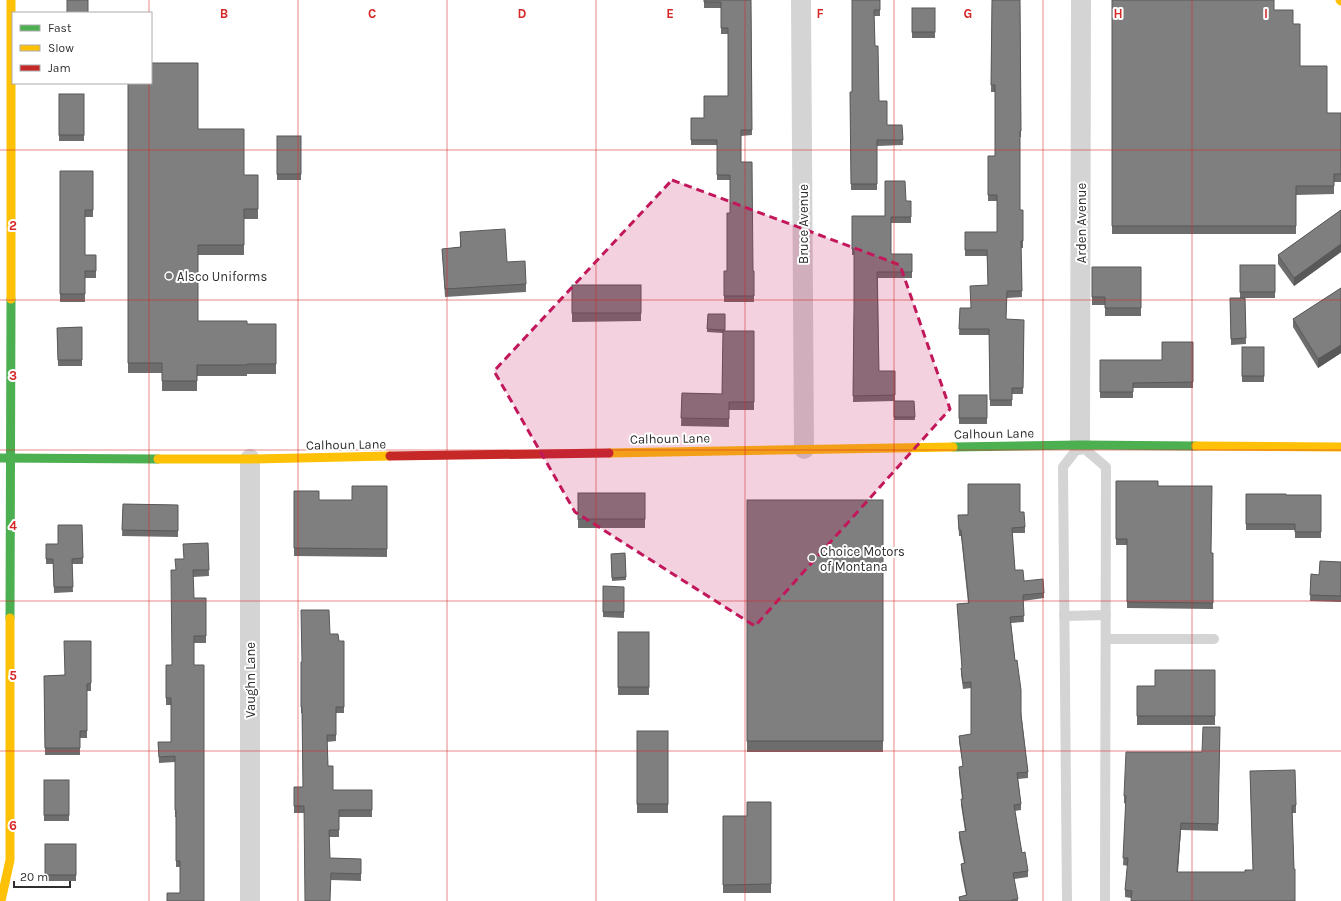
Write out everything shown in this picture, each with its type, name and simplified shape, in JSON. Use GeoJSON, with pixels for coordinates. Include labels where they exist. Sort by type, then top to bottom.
{"type":"FeatureCollection","features":[{"type":"Feature","properties":{"kind":"street"},"geometry":{"type":"LineString","coordinates":[[1,901],[10,860],[11,0]]}},
{"type":"Feature","properties":{"kind":"street","name":"Bruce Avenue"},"geometry":{"type":"LineString","coordinates":[[801,0],[804,449]]}},
{"type":"Feature","properties":{"kind":"street","name":"Arden Avenue"},"geometry":{"type":"LineString","coordinates":[[1080,445],[1081,0]]}},
{"type":"Feature","properties":{"kind":"street","name":"Calhoun Lane"},"geometry":{"type":"LineString","coordinates":[[0,458],[250,459],[1080,445],[1341,447]]}},
{"type":"Feature","properties":{"kind":"street","name":"Vaughn Lane"},"geometry":{"type":"LineString","coordinates":[[250,459],[250,901]]}},
{"type":"Feature","properties":{"kind":"lane"},"geometry":{"type":"LineString","coordinates":[[1067,901],[1064,467],[1080,445],[1106,467],[1105,901]]}},
{"type":"Feature","properties":{"kind":"lane"},"geometry":{"type":"LineString","coordinates":[[1064,616],[1106,615]]}},
{"type":"Feature","properties":{"kind":"lane"},"geometry":{"type":"LineString","coordinates":[[1106,639],[1214,639]]}},
{"type":"Feature","properties":{"kind":"highlighted area"},"geometry":{"type":"Polygon","coordinates":[[[672,180],[900,265],[950,409],[755,626],[575,512],[494,371],[672,180]]]}},
{"type":"Feature","properties":{"kind":"building"},"geometry":{"type":"Polygon","coordinates":[[[67,0],[88,0],[88,12],[67,12],[67,0]]]}},
{"type":"Feature","properties":{"kind":"building"},"geometry":{"type":"Polygon","coordinates":[[[704,0],[751,0],[752,130],[741,130],[741,162],[752,162],[754,296],[724,296],[724,271],[727,271],[727,213],[730,213],[730,175],[717,175],[717,140],[691,140],[691,118],[704,118],[704,96],[728,96],[728,28],[721,28],[721,2],[704,2],[704,0]]]}},
{"type":"Feature","properties":{"kind":"building"},"geometry":{"type":"Polygon","coordinates":[[[852,0],[880,0],[880,10],[874,10],[875,46],[878,46],[879,101],[887,101],[887,125],[902,125],[903,140],[877,140],[877,184],[851,184],[850,92],[852,92],[852,0]]]}},
{"type":"Feature","properties":{"kind":"building"},"geometry":{"type":"Polygon","coordinates":[[[992,0],[1020,0],[1020,210],[1023,210],[1023,241],[1021,241],[1022,291],[1007,291],[1006,319],[1024,320],[1023,388],[1012,388],[1012,400],[990,400],[989,329],[959,329],[960,308],[971,308],[970,286],[988,285],[987,250],[965,250],[965,232],[997,232],[997,195],[988,195],[988,156],[995,156],[995,85],[991,85],[992,0]]]}},
{"type":"Feature","properties":{"kind":"building"},"geometry":{"type":"Polygon","coordinates":[[[1112,0],[1274,0],[1274,10],[1293,10],[1293,24],[1300,24],[1300,66],[1327,66],[1327,113],[1341,113],[1341,174],[1334,174],[1334,186],[1296,186],[1296,226],[1112,226],[1112,0]]]}},
{"type":"Feature","properties":{"kind":"building"},"geometry":{"type":"Polygon","coordinates":[[[912,8],[935,8],[935,32],[912,32],[912,8]]]}},
{"type":"Feature","properties":{"kind":"building"},"geometry":{"type":"Polygon","coordinates":[[[152,63],[198,63],[198,129],[244,129],[244,175],[258,175],[258,209],[244,209],[244,245],[198,245],[198,321],[247,321],[247,324],[276,324],[276,364],[197,365],[197,381],[162,381],[162,363],[128,363],[128,84],[152,84],[152,63]]]}},
{"type":"Feature","properties":{"kind":"building"},"geometry":{"type":"Polygon","coordinates":[[[59,94],[84,94],[84,135],[59,135],[59,94]]]}},
{"type":"Feature","properties":{"kind":"building"},"geometry":{"type":"Polygon","coordinates":[[[277,136],[301,136],[301,174],[277,174],[277,136]]]}},
{"type":"Feature","properties":{"kind":"building"},"geometry":{"type":"Polygon","coordinates":[[[60,171],[93,171],[93,210],[85,210],[85,255],[96,255],[96,271],[85,271],[85,294],[60,294],[60,171]]]}},
{"type":"Feature","properties":{"kind":"building"},"geometry":{"type":"Polygon","coordinates":[[[885,181],[905,181],[906,201],[911,201],[911,217],[891,217],[891,254],[912,254],[912,272],[877,272],[879,371],[895,371],[895,395],[853,396],[854,249],[852,249],[852,216],[885,216],[885,181]]]}},
{"type":"Feature","properties":{"kind":"building"},"geometry":{"type":"Polygon","coordinates":[[[1341,210],[1341,244],[1294,278],[1278,255],[1341,210]]]}},
{"type":"Feature","properties":{"kind":"building"},"geometry":{"type":"Polygon","coordinates":[[[505,229],[507,262],[525,261],[526,284],[445,289],[442,249],[461,247],[460,232],[505,229]]]}},
{"type":"Feature","properties":{"kind":"building"},"geometry":{"type":"Polygon","coordinates":[[[1240,265],[1275,265],[1275,292],[1240,292],[1240,265]]]}},
{"type":"Feature","properties":{"kind":"building"},"geometry":{"type":"Polygon","coordinates":[[[1092,267],[1141,267],[1141,308],[1105,308],[1105,297],[1092,297],[1092,267]]]}},
{"type":"Feature","properties":{"kind":"building"},"geometry":{"type":"Polygon","coordinates":[[[572,285],[641,285],[641,313],[572,313],[572,285]]]}},
{"type":"Feature","properties":{"kind":"building"},"geometry":{"type":"Polygon","coordinates":[[[1341,288],[1341,345],[1318,359],[1293,319],[1341,288]]]}},
{"type":"Feature","properties":{"kind":"building"},"geometry":{"type":"Polygon","coordinates":[[[1230,298],[1245,298],[1246,338],[1231,339],[1230,298]]]}},
{"type":"Feature","properties":{"kind":"building"},"geometry":{"type":"Polygon","coordinates":[[[708,314],[725,314],[725,330],[707,329],[708,314]]]}},
{"type":"Feature","properties":{"kind":"building"},"geometry":{"type":"Polygon","coordinates":[[[82,327],[82,360],[58,360],[57,328],[82,327]]]}},
{"type":"Feature","properties":{"kind":"building"},"geometry":{"type":"Polygon","coordinates":[[[723,331],[754,331],[754,402],[729,402],[729,419],[681,418],[682,393],[722,394],[723,331]]]}},
{"type":"Feature","properties":{"kind":"building"},"geometry":{"type":"Polygon","coordinates":[[[1162,342],[1193,342],[1193,382],[1133,383],[1133,392],[1100,392],[1100,360],[1162,360],[1162,342]]]}},
{"type":"Feature","properties":{"kind":"building"},"geometry":{"type":"Polygon","coordinates":[[[1242,347],[1264,347],[1264,376],[1242,376],[1242,347]]]}},
{"type":"Feature","properties":{"kind":"building"},"geometry":{"type":"Polygon","coordinates":[[[959,395],[987,395],[987,418],[959,418],[959,395]]]}},
{"type":"Feature","properties":{"kind":"building"},"geometry":{"type":"Polygon","coordinates":[[[894,401],[914,401],[915,417],[894,417],[894,401]]]}},
{"type":"Feature","properties":{"kind":"building"},"geometry":{"type":"Polygon","coordinates":[[[1116,481],[1158,481],[1158,486],[1212,486],[1211,553],[1213,553],[1213,603],[1127,602],[1127,539],[1116,539],[1116,481]]]}},
{"type":"Feature","properties":{"kind":"building"},"geometry":{"type":"Polygon","coordinates":[[[968,484],[1020,484],[1020,512],[1024,512],[1025,527],[1012,528],[1015,570],[1023,570],[1024,581],[1043,579],[1044,593],[1023,595],[1024,616],[1010,617],[1015,661],[1017,660],[1021,690],[1021,715],[1028,772],[1017,773],[1021,804],[1014,805],[1022,853],[1025,852],[1028,871],[1013,873],[1018,899],[1012,901],[960,901],[959,897],[967,895],[961,864],[965,863],[959,832],[966,831],[961,799],[963,799],[959,767],[963,766],[959,736],[971,734],[971,682],[963,683],[961,668],[957,604],[969,603],[958,515],[968,515],[968,484]]]}},
{"type":"Feature","properties":{"kind":"building"},"geometry":{"type":"Polygon","coordinates":[[[352,486],[387,486],[387,549],[294,548],[294,491],[319,491],[319,500],[352,500],[352,486]]]}},
{"type":"Feature","properties":{"kind":"building"},"geometry":{"type":"Polygon","coordinates":[[[578,493],[645,493],[645,519],[578,519],[578,493]]]}},
{"type":"Feature","properties":{"kind":"building"},"geometry":{"type":"Polygon","coordinates":[[[1246,494],[1321,495],[1321,532],[1295,532],[1295,524],[1246,524],[1246,494]]]}},
{"type":"Feature","properties":{"kind":"building"},"geometry":{"type":"Polygon","coordinates":[[[747,500],[883,500],[883,741],[747,741],[747,500]]]}},
{"type":"Feature","properties":{"kind":"building"},"geometry":{"type":"Polygon","coordinates":[[[123,504],[178,505],[178,531],[122,530],[123,504]]]}},
{"type":"Feature","properties":{"kind":"building"},"geometry":{"type":"Polygon","coordinates":[[[58,525],[82,525],[83,558],[72,559],[73,587],[54,587],[53,559],[46,559],[46,544],[58,544],[58,525]]]}},
{"type":"Feature","properties":{"kind":"building"},"geometry":{"type":"Polygon","coordinates":[[[208,543],[209,570],[193,570],[194,598],[206,598],[206,636],[194,636],[194,665],[204,665],[204,901],[167,901],[167,893],[180,893],[180,861],[176,861],[175,756],[159,757],[158,742],[171,742],[171,698],[166,698],[166,665],[172,665],[171,570],[176,570],[175,559],[184,559],[183,544],[208,543]]]}},
{"type":"Feature","properties":{"kind":"building"},"geometry":{"type":"Polygon","coordinates":[[[625,553],[626,577],[612,578],[611,554],[625,553]]]}},
{"type":"Feature","properties":{"kind":"building"},"geometry":{"type":"Polygon","coordinates":[[[1320,561],[1341,562],[1341,596],[1310,595],[1311,574],[1319,575],[1320,561]]]}},
{"type":"Feature","properties":{"kind":"building"},"geometry":{"type":"Polygon","coordinates":[[[603,586],[624,587],[624,612],[603,612],[603,586]]]}},
{"type":"Feature","properties":{"kind":"building"},"geometry":{"type":"Polygon","coordinates":[[[301,610],[329,610],[330,634],[338,634],[339,641],[344,641],[344,707],[336,707],[336,735],[327,735],[328,766],[333,766],[333,790],[372,790],[372,810],[339,810],[339,830],[329,830],[330,858],[361,859],[361,874],[331,873],[330,901],[305,901],[304,806],[294,806],[294,787],[303,787],[301,610]]]}},
{"type":"Feature","properties":{"kind":"building"},"geometry":{"type":"Polygon","coordinates":[[[618,632],[649,632],[649,687],[618,687],[618,632]]]}},
{"type":"Feature","properties":{"kind":"building"},"geometry":{"type":"Polygon","coordinates":[[[64,641],[91,641],[91,683],[87,684],[87,731],[80,731],[80,748],[45,748],[44,676],[65,675],[64,641]]]}},
{"type":"Feature","properties":{"kind":"building"},"geometry":{"type":"Polygon","coordinates":[[[1155,670],[1215,670],[1215,716],[1137,716],[1137,686],[1155,686],[1155,670]]]}},
{"type":"Feature","properties":{"kind":"building"},"geometry":{"type":"Polygon","coordinates":[[[1203,727],[1220,727],[1218,824],[1181,823],[1177,872],[1245,872],[1245,870],[1253,870],[1250,771],[1295,770],[1296,805],[1292,806],[1295,901],[1131,901],[1132,891],[1125,890],[1128,858],[1123,858],[1126,796],[1124,796],[1126,752],[1202,752],[1203,727]]]}},
{"type":"Feature","properties":{"kind":"building"},"geometry":{"type":"Polygon","coordinates":[[[637,731],[668,731],[668,804],[637,804],[637,731]]]}},
{"type":"Feature","properties":{"kind":"building"},"geometry":{"type":"Polygon","coordinates":[[[44,780],[69,780],[69,815],[44,815],[44,780]]]}},
{"type":"Feature","properties":{"kind":"building"},"geometry":{"type":"Polygon","coordinates":[[[747,802],[771,802],[771,884],[723,885],[723,816],[747,816],[747,802]]]}},
{"type":"Feature","properties":{"kind":"building"},"geometry":{"type":"Polygon","coordinates":[[[45,844],[76,844],[76,875],[45,875],[45,844]]]}},
{"type":"Feature","properties":{"kind":"traffic: fast"},"geometry":{"type":"LineString","coordinates":[[10,618],[11,299]]}},
{"type":"Feature","properties":{"kind":"traffic: fast"},"geometry":{"type":"LineString","coordinates":[[953,447],[1080,445],[1196,446]]}},
{"type":"Feature","properties":{"kind":"traffic: fast"},"geometry":{"type":"LineString","coordinates":[[0,458],[158,459]]}},
{"type":"Feature","properties":{"kind":"traffic: slow"},"geometry":{"type":"LineString","coordinates":[[11,0],[11,299]]}},
{"type":"Feature","properties":{"kind":"traffic: slow"},"geometry":{"type":"LineString","coordinates":[[1196,446],[1341,447]]}},
{"type":"Feature","properties":{"kind":"traffic: slow"},"geometry":{"type":"LineString","coordinates":[[609,453],[953,447]]}},
{"type":"Feature","properties":{"kind":"traffic: slow"},"geometry":{"type":"LineString","coordinates":[[158,459],[390,456]]}},
{"type":"Feature","properties":{"kind":"traffic: slow"},"geometry":{"type":"LineString","coordinates":[[1,901],[10,860],[10,618]]}},
{"type":"Feature","properties":{"kind":"traffic: jam"},"geometry":{"type":"LineString","coordinates":[[390,456],[609,453]]}},
{"type":"Feature","properties":{"kind":"place","name":"Alsco Uniforms"},"geometry":{"type":"Point","coordinates":[169,276]}},
{"type":"Feature","properties":{"kind":"place","name":"Choice Motors of Montana"},"geometry":{"type":"Point","coordinates":[812,558]}}]}
